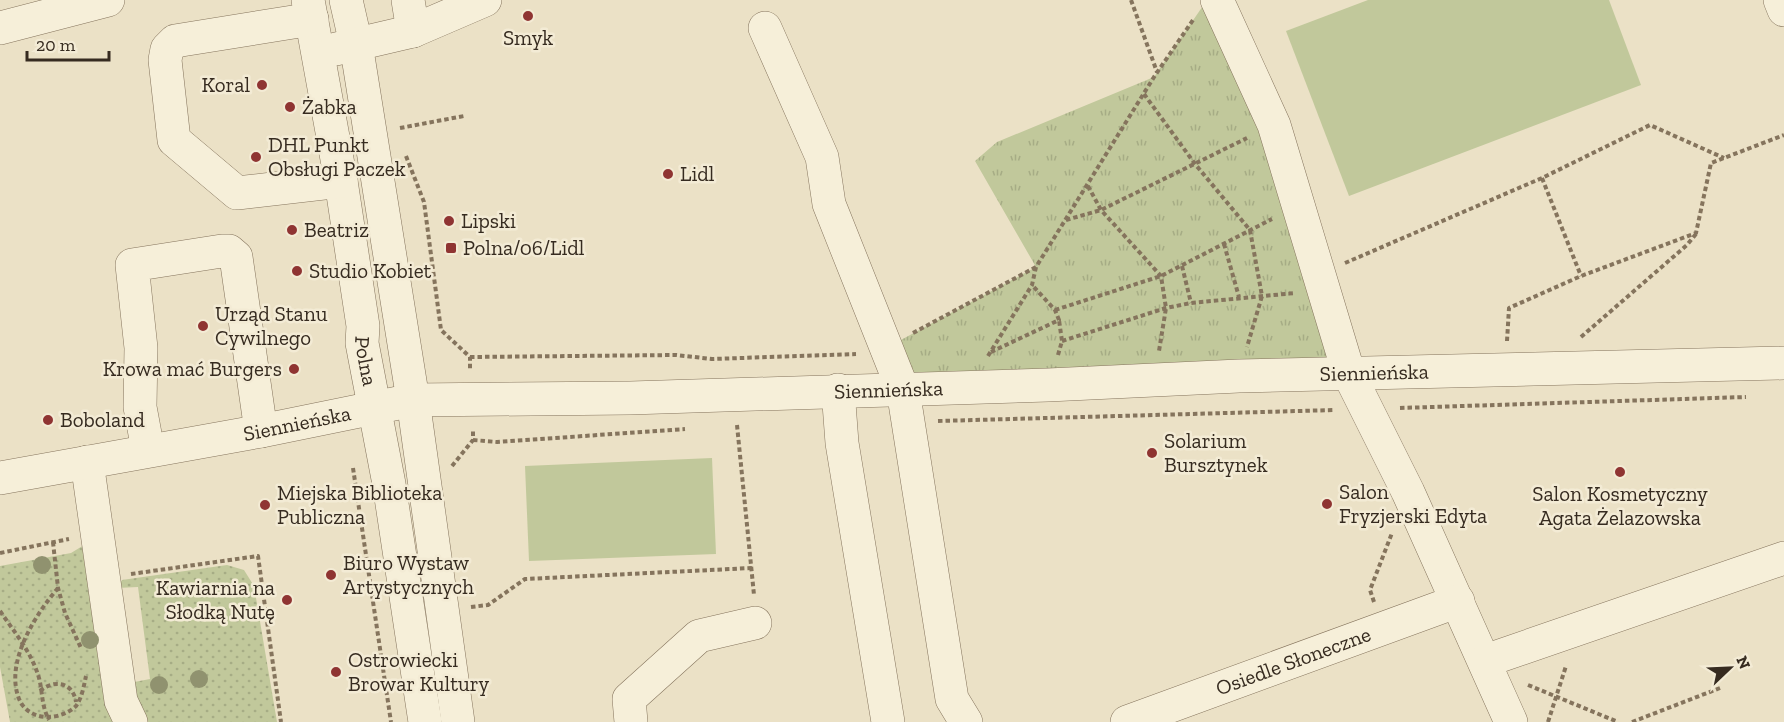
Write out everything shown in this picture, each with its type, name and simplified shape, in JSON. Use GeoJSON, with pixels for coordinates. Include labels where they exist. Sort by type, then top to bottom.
{"type":"FeatureCollection","features":[{"type":"Feature","properties":{"kind":"street"},"geometry":{"type":"LineString","coordinates":[[0,28],[108,0]]}},
{"type":"Feature","properties":{"kind":"street","name":"Polna"},"geometry":{"type":"LineString","coordinates":[[346,0],[356,44],[413,400],[458,722]]}},
{"type":"Feature","properties":{"kind":"street"},"geometry":{"type":"LineString","coordinates":[[317,53],[356,44],[411,15],[485,0]]}},
{"type":"Feature","properties":{"kind":"street"},"geometry":{"type":"LineString","coordinates":[[1780,0],[1784,10]]}},
{"type":"Feature","properties":{"kind":"street"},"geometry":{"type":"LineString","coordinates":[[1206,9],[1274,124],[1349,374],[1408,492],[1511,722]]}},
{"type":"Feature","properties":{"kind":"street"},"geometry":{"type":"LineString","coordinates":[[310,10],[175,42],[167,49],[165,60],[174,140],[237,193],[341,181]]}},
{"type":"Feature","properties":{"kind":"street","name":"Polna"},"geometry":{"type":"LineString","coordinates":[[310,10],[341,181],[374,409],[389,484],[425,722]]}},
{"type":"Feature","properties":{"kind":"street"},"geometry":{"type":"LineString","coordinates":[[765,28],[822,157],[829,204],[903,390],[910,422],[952,699],[966,722]]}},
{"type":"Feature","properties":{"kind":"street"},"geometry":{"type":"LineString","coordinates":[[148,450],[140,407],[141,348],[132,265],[222,251],[229,251],[236,257],[261,431]]}},
{"type":"Feature","properties":{"kind":"street","name":"Siennieńska"},"geometry":{"type":"LineString","coordinates":[[0,478],[261,431],[413,400],[630,398],[838,390],[903,390],[1239,376],[1784,363]]}},
{"type":"Feature","properties":{"kind":"street"},"geometry":{"type":"LineString","coordinates":[[838,390],[842,443],[888,722]]}},
{"type":"Feature","properties":{"kind":"street"},"geometry":{"type":"LineString","coordinates":[[87,462],[121,701],[131,722]]}},
{"type":"Feature","properties":{"kind":"street"},"geometry":{"type":"LineString","coordinates":[[1485,661],[1565,631],[1784,558]]}},
{"type":"Feature","properties":{"kind":"street","name":"Osiedle Słoneczne"},"geometry":{"type":"LineString","coordinates":[[1127,722],[1458,601]]}},
{"type":"Feature","properties":{"kind":"street"},"geometry":{"type":"LineString","coordinates":[[631,722],[629,699],[699,636],[755,623]]}},
{"type":"Feature","properties":{"kind":"path"},"geometry":{"type":"LineString","coordinates":[[1131,0],[1157,72]]}},
{"type":"Feature","properties":{"kind":"path"},"geometry":{"type":"LineString","coordinates":[[971,387],[1032,285],[1036,267],[1157,72],[1206,9]]}},
{"type":"Feature","properties":{"kind":"path"},"geometry":{"type":"LineString","coordinates":[[1144,94],[1195,164],[1250,230],[1262,296],[1239,376]]}},
{"type":"Feature","properties":{"kind":"path"},"geometry":{"type":"LineString","coordinates":[[396,129],[464,116]]}},
{"type":"Feature","properties":{"kind":"path"},"geometry":{"type":"LineString","coordinates":[[1065,221],[1101,210],[1274,124]]}},
{"type":"Feature","properties":{"kind":"path"},"geometry":{"type":"LineString","coordinates":[[1062,341],[1166,308],[1239,297],[1262,296],[1320,283],[1650,125],[1724,158]]}},
{"type":"Feature","properties":{"kind":"path"},"geometry":{"type":"LineString","coordinates":[[1580,338],[1687,245],[1696,233],[1711,162],[1784,135]]}},
{"type":"Feature","properties":{"kind":"path"},"geometry":{"type":"LineString","coordinates":[[1542,178],[1581,276]]}},
{"type":"Feature","properties":{"kind":"path"},"geometry":{"type":"LineString","coordinates":[[1087,185],[1101,210],[1161,276],[1166,308],[1154,380]]}},
{"type":"Feature","properties":{"kind":"path"},"geometry":{"type":"LineString","coordinates":[[1055,310],[1161,276],[1299,204]]}},
{"type":"Feature","properties":{"kind":"path"},"geometry":{"type":"LineString","coordinates":[[1505,370],[1509,308],[1581,276],[1696,233]]}},
{"type":"Feature","properties":{"kind":"path"},"geometry":{"type":"LineString","coordinates":[[1224,244],[1239,297]]}},
{"type":"Feature","properties":{"kind":"path"},"geometry":{"type":"LineString","coordinates":[[1182,266],[1191,303]]}},
{"type":"Feature","properties":{"kind":"path"},"geometry":{"type":"LineString","coordinates":[[470,357],[676,355],[712,359],[874,353],[1036,267]]}},
{"type":"Feature","properties":{"kind":"path"},"geometry":{"type":"LineString","coordinates":[[991,352],[1059,320],[1055,310],[1032,285]]}},
{"type":"Feature","properties":{"kind":"path"},"geometry":{"type":"LineString","coordinates":[[910,422],[1748,397]]}},
{"type":"Feature","properties":{"kind":"path"},"geometry":{"type":"LineString","coordinates":[[737,425],[752,568],[755,623]]}},
{"type":"Feature","properties":{"kind":"path"},"geometry":{"type":"LineString","coordinates":[[725,426],[748,425]]}},
{"type":"Feature","properties":{"kind":"path"},"geometry":{"type":"LineString","coordinates":[[473,440],[496,442],[691,429]]}},
{"type":"Feature","properties":{"kind":"path"},"geometry":{"type":"LineString","coordinates":[[1383,628],[1370,590],[1408,492]]}},
{"type":"Feature","properties":{"kind":"path"},"geometry":{"type":"LineString","coordinates":[[0,553],[73,538]]}},
{"type":"Feature","properties":{"kind":"path"},"geometry":{"type":"LineString","coordinates":[[53,542],[58,588],[65,613],[84,657]]}},
{"type":"Feature","properties":{"kind":"path"},"geometry":{"type":"LineString","coordinates":[[130,574],[258,556],[281,722]]}},
{"type":"Feature","properties":{"kind":"path"},"geometry":{"type":"LineString","coordinates":[[468,608],[488,605],[525,579],[752,568]]}},
{"type":"Feature","properties":{"kind":"path"},"geometry":{"type":"LineString","coordinates":[[58,588],[41,608],[18,658],[17,694],[22,707],[41,720],[49,720],[69,713],[76,705],[86,673]]}},
{"type":"Feature","properties":{"kind":"path"},"geometry":{"type":"LineString","coordinates":[[0,612],[24,644],[40,681],[40,691],[49,720]]}},
{"type":"Feature","properties":{"kind":"path"},"geometry":{"type":"LineString","coordinates":[[1548,722],[1554,698],[1568,662],[1565,631]]}},
{"type":"Feature","properties":{"kind":"path"},"geometry":{"type":"LineString","coordinates":[[40,691],[48,684],[58,683],[68,687],[75,695],[76,705]]}},
{"type":"Feature","properties":{"kind":"path"},"geometry":{"type":"LineString","coordinates":[[1526,684],[1554,698],[1618,722]]}},
{"type":"Feature","properties":{"kind":"path"},"geometry":{"type":"LineString","coordinates":[[1632,722],[1720,688]]}},
{"type":"Feature","properties":{"kind":"green space"},"geometry":{"type":"Polygon","coordinates":[[[1207,0],[1217,0],[1349,374],[903,390],[886,348],[1036,267],[975,161],[997,142],[1154,77],[1207,0]]]}},
{"type":"Feature","properties":{"kind":"green space"},"geometry":{"type":"Polygon","coordinates":[[[1368,0],[1609,0],[1641,85],[1349,196],[1286,31],[1368,0]]]}},
{"type":"Feature","properties":{"kind":"green space"},"geometry":{"type":"Polygon","coordinates":[[[712,458],[716,554],[529,561],[525,466],[712,458]]]}},
{"type":"Feature","properties":{"kind":"green space"},"geometry":{"type":"Polygon","coordinates":[[[89,542],[113,715],[112,722],[10,722],[0,667],[0,566],[71,553],[89,542]]]}},
{"type":"Feature","properties":{"kind":"green space"},"geometry":{"type":"Polygon","coordinates":[[[227,565],[244,570],[254,586],[277,722],[148,722],[138,709],[129,683],[150,679],[138,587],[117,588],[122,580],[227,565]]]}},
{"type":"Feature","properties":{"kind":"place","name":"Smyk"},"geometry":{"type":"Point","coordinates":[528,16]}},
{"type":"Feature","properties":{"kind":"place","name":"Koral"},"geometry":{"type":"Point","coordinates":[262,85]}},
{"type":"Feature","properties":{"kind":"place","name":"Żabka"},"geometry":{"type":"Point","coordinates":[290,107]}},
{"type":"Feature","properties":{"kind":"place","name":"DHL Punkt Obsługi Paczek"},"geometry":{"type":"Point","coordinates":[256,157]}},
{"type":"Feature","properties":{"kind":"place","name":"Lidl"},"geometry":{"type":"Point","coordinates":[668,174]}},
{"type":"Feature","properties":{"kind":"place","name":"Lipski"},"geometry":{"type":"Point","coordinates":[449,221]}},
{"type":"Feature","properties":{"kind":"place","name":"Beatriz"},"geometry":{"type":"Point","coordinates":[292,230]}},
{"type":"Feature","properties":{"kind":"place","name":"Polna/06/Lidl"},"geometry":{"type":"Point","coordinates":[451,248]}},
{"type":"Feature","properties":{"kind":"place","name":"Studio Kobiet"},"geometry":{"type":"Point","coordinates":[297,271]}},
{"type":"Feature","properties":{"kind":"place","name":"Urząd Stanu Cywilnego"},"geometry":{"type":"Point","coordinates":[203,326]}},
{"type":"Feature","properties":{"kind":"place","name":"Krowa mać Burgers"},"geometry":{"type":"Point","coordinates":[294,369]}},
{"type":"Feature","properties":{"kind":"place","name":"Boboland"},"geometry":{"type":"Point","coordinates":[48,420]}},
{"type":"Feature","properties":{"kind":"place","name":"Solarium Bursztynek"},"geometry":{"type":"Point","coordinates":[1152,453]}},
{"type":"Feature","properties":{"kind":"place","name":"Salon Kosmetyczny Agata Żelazowska"},"geometry":{"type":"Point","coordinates":[1620,472]}},
{"type":"Feature","properties":{"kind":"place","name":"Salon Fryzjerski Edyta"},"geometry":{"type":"Point","coordinates":[1327,504]}},
{"type":"Feature","properties":{"kind":"place","name":"Miejska Biblioteka Publiczna"},"geometry":{"type":"Point","coordinates":[265,505]}},
{"type":"Feature","properties":{"kind":"place","name":"Biuro Wystaw Artystycznych"},"geometry":{"type":"Point","coordinates":[331,575]}},
{"type":"Feature","properties":{"kind":"place","name":"Kawiarnia na Słodką Nutę"},"geometry":{"type":"Point","coordinates":[287,600]}},
{"type":"Feature","properties":{"kind":"place","name":"Ostrowiecki Browar Kultury"},"geometry":{"type":"Point","coordinates":[336,672]}}]}
